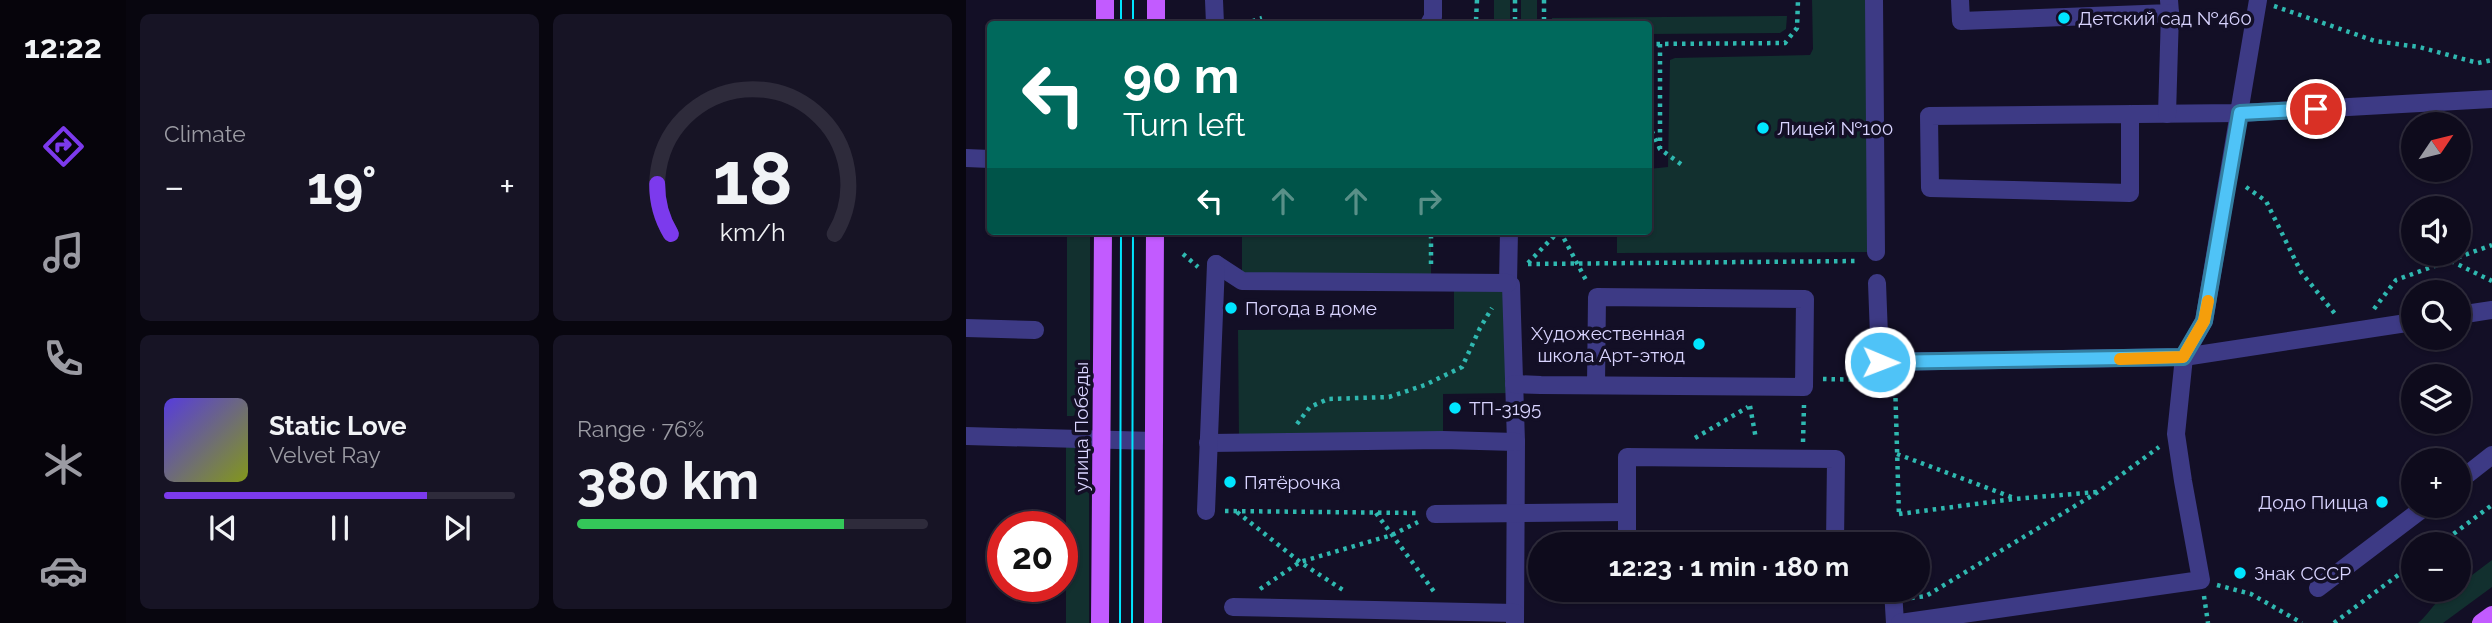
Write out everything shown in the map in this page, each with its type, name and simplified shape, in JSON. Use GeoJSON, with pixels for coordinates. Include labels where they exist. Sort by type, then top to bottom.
{"type":"FeatureCollection","features":[{"type":"Feature","properties":{"kind":"main road"},"geometry":{"type":"LineString","coordinates":[[1105,0],[1105,21]]}},
{"type":"Feature","properties":{"kind":"main road"},"geometry":{"type":"LineString","coordinates":[[1156,0],[1156,21]]}},
{"type":"Feature","properties":{"kind":"main road","name":"улица Победы"},"geometry":{"type":"LineString","coordinates":[[1100,623],[1103,235]]}},
{"type":"Feature","properties":{"kind":"main road"},"geometry":{"type":"LineString","coordinates":[[1153,623],[1155,235]]}},
{"type":"Feature","properties":{"kind":"main road"},"geometry":{"type":"LineString","coordinates":[[2481,623],[2492,615]]}},
{"type":"Feature","properties":{"kind":"street"},"geometry":{"type":"LineString","coordinates":[[1214,0],[1215,21]]}},
{"type":"Feature","properties":{"kind":"street"},"geometry":{"type":"LineString","coordinates":[[1431,21],[1433,0]]}},
{"type":"Feature","properties":{"kind":"street"},"geometry":{"type":"LineString","coordinates":[[1870,256],[1874,0]]}},
{"type":"Feature","properties":{"kind":"street"},"geometry":{"type":"LineString","coordinates":[[1960,0],[1961,21],[2169,7],[2166,114]]}},
{"type":"Feature","properties":{"kind":"street"},"geometry":{"type":"LineString","coordinates":[[1900,623],[2201,580],[2176,434],[2183,357],[2204,321],[2240,113],[2264,2]]}},
{"type":"Feature","properties":{"kind":"street"},"geometry":{"type":"LineString","coordinates":[[2130,114],[2130,193],[1930,188],[1930,116],[2130,114],[2166,114],[2240,113],[2492,99]]}},
{"type":"Feature","properties":{"kind":"street"},"geometry":{"type":"LineString","coordinates":[[966,158],[987,159]]}},
{"type":"Feature","properties":{"kind":"street"},"geometry":{"type":"LineString","coordinates":[[1508,284],[1518,264],[1510,235]]}},
{"type":"Feature","properties":{"kind":"street"},"geometry":{"type":"LineString","coordinates":[[1206,511],[1216,264],[1241,281],[1511,285],[1516,442],[1515,618],[1449,612],[1233,607]]}},
{"type":"Feature","properties":{"kind":"street"},"geometry":{"type":"LineString","coordinates":[[1877,283],[1880,362],[1895,372],[2183,357],[2401,324]]}},
{"type":"Feature","properties":{"kind":"street"},"geometry":{"type":"LineString","coordinates":[[1514,384],[1596,385],[1752,386],[1804,383],[1805,299],[1597,298],[1596,385]]}},
{"type":"Feature","properties":{"kind":"street"},"geometry":{"type":"LineString","coordinates":[[2471,313],[2492,310]]}},
{"type":"Feature","properties":{"kind":"street"},"geometry":{"type":"LineString","coordinates":[[966,328],[1035,330]]}},
{"type":"Feature","properties":{"kind":"street"},"geometry":{"type":"LineString","coordinates":[[966,436],[1154,441]]}},
{"type":"Feature","properties":{"kind":"street"},"geometry":{"type":"LineString","coordinates":[[1208,443],[1443,440],[1516,442]]}},
{"type":"Feature","properties":{"kind":"street"},"geometry":{"type":"LineString","coordinates":[[2471,472],[2492,456]]}},
{"type":"Feature","properties":{"kind":"street"},"geometry":{"type":"LineString","coordinates":[[1627,532],[1627,457],[1671,457],[1836,459],[1835,532]]}},
{"type":"Feature","properties":{"kind":"street"},"geometry":{"type":"LineString","coordinates":[[1434,514],[1627,512]]}},
{"type":"Feature","properties":{"kind":"street"},"geometry":{"type":"LineString","coordinates":[[2318,588],[2410,518]]}},
{"type":"Feature","properties":{"kind":"street"},"geometry":{"type":"LineString","coordinates":[[1894,602],[1895,623]]}},
{"type":"Feature","properties":{"kind":"path"},"geometry":{"type":"LineString","coordinates":[[1476,21],[1477,0]]}},
{"type":"Feature","properties":{"kind":"path"},"geometry":{"type":"LineString","coordinates":[[1515,0],[1515,21]]}},
{"type":"Feature","properties":{"kind":"path"},"geometry":{"type":"LineString","coordinates":[[1544,0],[1544,21]]}},
{"type":"Feature","properties":{"kind":"path"},"geometry":{"type":"LineString","coordinates":[[1652,44],[1785,43],[1797,28],[1798,0]]}},
{"type":"Feature","properties":{"kind":"path"},"geometry":{"type":"LineString","coordinates":[[2264,2],[2375,41],[2419,47],[2478,63],[2492,60]]}},
{"type":"Feature","properties":{"kind":"path"},"geometry":{"type":"LineString","coordinates":[[1253,21],[1262,18]]}},
{"type":"Feature","properties":{"kind":"path"},"geometry":{"type":"LineString","coordinates":[[1660,44],[1660,149]]}},
{"type":"Feature","properties":{"kind":"path"},"geometry":{"type":"LineString","coordinates":[[1652,129],[1660,120]]}},
{"type":"Feature","properties":{"kind":"path"},"geometry":{"type":"LineString","coordinates":[[1652,135],[1660,149],[1685,167]]}},
{"type":"Feature","properties":{"kind":"path"},"geometry":{"type":"LineString","coordinates":[[2230,176],[2266,201],[2301,272],[2354,331],[2396,280],[2434,266]]}},
{"type":"Feature","properties":{"kind":"path"},"geometry":{"type":"LineString","coordinates":[[1431,235],[1431,282]]}},
{"type":"Feature","properties":{"kind":"path"},"geometry":{"type":"LineString","coordinates":[[1518,264],[1555,235]]}},
{"type":"Feature","properties":{"kind":"path"},"geometry":{"type":"LineString","coordinates":[[1562,235],[1597,298]]}},
{"type":"Feature","properties":{"kind":"path"},"geometry":{"type":"LineString","coordinates":[[2471,252],[2492,245]]}},
{"type":"Feature","properties":{"kind":"path"},"geometry":{"type":"LineString","coordinates":[[1518,264],[1870,256]]}},
{"type":"Feature","properties":{"kind":"path"},"geometry":{"type":"LineString","coordinates":[[2462,266],[2492,281]]}},
{"type":"Feature","properties":{"kind":"path"},"geometry":{"type":"LineString","coordinates":[[1283,442],[1310,407],[1328,399],[1390,397],[1425,385],[1462,367],[1480,328],[1508,284]]}},
{"type":"Feature","properties":{"kind":"path"},"geometry":{"type":"LineString","coordinates":[[1883,380],[1895,372]]}},
{"type":"Feature","properties":{"kind":"path"},"geometry":{"type":"LineString","coordinates":[[1894,532],[1899,514],[1895,372]]}},
{"type":"Feature","properties":{"kind":"path"},"geometry":{"type":"LineString","coordinates":[[1803,458],[1804,383],[1872,380]]}},
{"type":"Feature","properties":{"kind":"path"},"geometry":{"type":"LineString","coordinates":[[1752,386],[1750,406],[1760,458]]}},
{"type":"Feature","properties":{"kind":"path"},"geometry":{"type":"LineString","coordinates":[[1671,457],[1696,436],[1750,406]]}},
{"type":"Feature","properties":{"kind":"path"},"geometry":{"type":"LineString","coordinates":[[1930,594],[2098,492],[2176,434]]}},
{"type":"Feature","properties":{"kind":"path"},"geometry":{"type":"LineString","coordinates":[[1897,454],[2014,499]]}},
{"type":"Feature","properties":{"kind":"path"},"geometry":{"type":"LineString","coordinates":[[1899,514],[2014,499],[2098,492]]}},
{"type":"Feature","properties":{"kind":"path"},"geometry":{"type":"LineString","coordinates":[[2456,532],[2492,505]]}},
{"type":"Feature","properties":{"kind":"path"},"geometry":{"type":"LineString","coordinates":[[1206,511],[1434,514]]}},
{"type":"Feature","properties":{"kind":"path"},"geometry":{"type":"LineString","coordinates":[[1237,512],[1300,562],[1375,610]]}},
{"type":"Feature","properties":{"kind":"path"},"geometry":{"type":"LineString","coordinates":[[1376,513],[1449,612]]}},
{"type":"Feature","properties":{"kind":"path"},"geometry":{"type":"LineString","coordinates":[[1233,607],[1300,562],[1392,535],[1434,514]]}},
{"type":"Feature","properties":{"kind":"path"},"geometry":{"type":"LineString","coordinates":[[2334,623],[2401,573]]}},
{"type":"Feature","properties":{"kind":"path"},"geometry":{"type":"LineString","coordinates":[[2208,623],[2201,580],[2251,594],[2302,623]]}},
{"type":"Feature","properties":{"kind":"green space"},"geometry":{"type":"Polygon","coordinates":[[[1494,0],[1510,0],[1510,21],[1494,21],[1494,0]]]}},
{"type":"Feature","properties":{"kind":"green space"},"geometry":{"type":"Polygon","coordinates":[[[1521,0],[1537,0],[1537,21],[1521,21],[1521,0]]]}},
{"type":"Feature","properties":{"kind":"green space","name":"Лицей №100"},"geometry":{"type":"Polygon","coordinates":[[[1812,0],[1874,0],[1876,252],[1617,253],[1617,235],[1652,235],[1652,169],[1668,167],[1670,60],[1810,55],[1813,49],[1812,0]]]}},
{"type":"Feature","properties":{"kind":"green space"},"geometry":{"type":"Polygon","coordinates":[[[1787,16],[1786,29],[1780,33],[1652,34],[1652,21],[1552,21],[1552,18],[1787,16]]]}},
{"type":"Feature","properties":{"kind":"green space"},"geometry":{"type":"Polygon","coordinates":[[[1652,58],[1654,158],[1652,158],[1652,58]]]}},
{"type":"Feature","properties":{"kind":"green space"},"geometry":{"type":"Polygon","coordinates":[[[1067,235],[1090,235],[1090,407],[1073,416],[1067,416],[1067,235]]]}},
{"type":"Feature","properties":{"kind":"green space"},"geometry":{"type":"Polygon","coordinates":[[[1242,235],[1431,235],[1431,282],[1242,281],[1242,235]]]}},
{"type":"Feature","properties":{"kind":"green space"},"geometry":{"type":"Polygon","coordinates":[[[1454,285],[1511,285],[1512,393],[1443,394],[1443,440],[1239,441],[1238,330],[1454,329],[1454,285]]]}},
{"type":"Feature","properties":{"kind":"green space"},"geometry":{"type":"Polygon","coordinates":[[[1066,445],[1089,448],[1089,623],[1066,623],[1066,602],[1078,602],[1078,511],[1066,511],[1066,445]]]}},
{"type":"Feature","properties":{"kind":"green space"},"geometry":{"type":"Polygon","coordinates":[[[2492,560],[2492,587],[2443,623],[2418,623],[2438,602],[2471,602],[2471,576],[2492,560]]]}},
{"type":"Feature","properties":{"kind":"tram line"},"geometry":{"type":"LineString","coordinates":[[1121,0],[1121,21]]}},
{"type":"Feature","properties":{"kind":"tram line"},"geometry":{"type":"LineString","coordinates":[[1133,0],[1133,21]]}},
{"type":"Feature","properties":{"kind":"tram line"},"geometry":{"type":"LineString","coordinates":[[1120,623],[1121,235]]}},
{"type":"Feature","properties":{"kind":"tram line"},"geometry":{"type":"LineString","coordinates":[[1132,623],[1133,235]]}},
{"type":"Feature","properties":{"kind":"slow traffic"},"geometry":{"type":"LineString","coordinates":[[2120,359],[2183,357],[2204,321],[2208,301]]}},
{"type":"Feature","properties":{"kind":"place","name":"Детский сад №460"},"geometry":{"type":"Point","coordinates":[2064,18]}},
{"type":"Feature","properties":{"kind":"place","name":"Лицей №100"},"geometry":{"type":"Point","coordinates":[1763,128]}},
{"type":"Feature","properties":{"kind":"place","name":"Погода в доме"},"geometry":{"type":"Point","coordinates":[1231,308]}},
{"type":"Feature","properties":{"kind":"place","name":"Художественная школа Арт-этюд"},"geometry":{"type":"Point","coordinates":[1699,344]}},
{"type":"Feature","properties":{"kind":"place","name":"ТП-3195"},"geometry":{"type":"Point","coordinates":[1455,408]}},
{"type":"Feature","properties":{"kind":"place","name":"Пятёрочка"},"geometry":{"type":"Point","coordinates":[1230,482]}},
{"type":"Feature","properties":{"kind":"place","name":"Додо Пицца"},"geometry":{"type":"Point","coordinates":[2382,502]}},
{"type":"Feature","properties":{"kind":"place","name":"Знак СССР"},"geometry":{"type":"Point","coordinates":[2240,573]}},
{"type":"Feature","properties":{"kind":"route"},"geometry":{"type":"LineString","coordinates":[[1880,362],[2183,357],[2204,321],[2240,113],[2316,109]]}}]}
